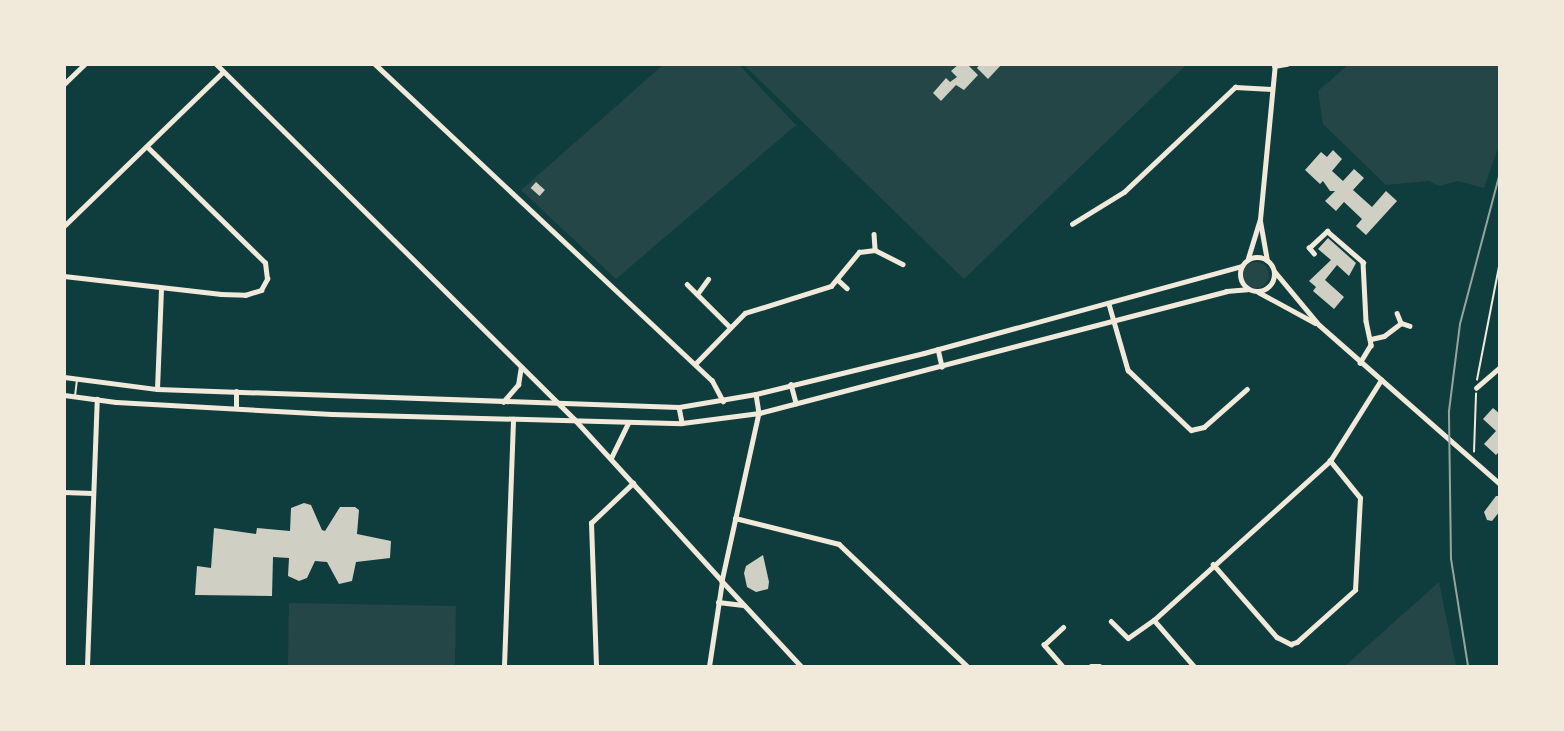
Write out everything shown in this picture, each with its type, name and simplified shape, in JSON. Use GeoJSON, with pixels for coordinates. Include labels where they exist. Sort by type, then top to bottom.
{"type":"FeatureCollection","features":[{"type":"Feature","properties":{"kind":"street"},"geometry":{"type":"LineString","coordinates":[[64,84],[85,64]]}},
{"type":"Feature","properties":{"kind":"street"},"geometry":{"type":"LineString","coordinates":[[216,64],[611,458],[801,666]]}},
{"type":"Feature","properties":{"kind":"street"},"geometry":{"type":"LineString","coordinates":[[375,64],[712,380],[723,401]]}},
{"type":"Feature","properties":{"kind":"street"},"geometry":{"type":"LineString","coordinates":[[64,377],[157,389],[679,407],[756,394],[938,349],[1109,304],[1240,266],[1248,258],[1260,219],[1275,65],[1287,64]]}},
{"type":"Feature","properties":{"kind":"street"},"geometry":{"type":"LineString","coordinates":[[64,225],[223,72]]}},
{"type":"Feature","properties":{"kind":"street"},"geometry":{"type":"LineString","coordinates":[[1072,224],[1124,192],[1235,87],[1272,89]]}},
{"type":"Feature","properties":{"kind":"street"},"geometry":{"type":"LineString","coordinates":[[64,276],[161,288],[245,295],[261,290],[267,267],[147,147]]}},
{"type":"Feature","properties":{"kind":"street"},"geometry":{"type":"LineString","coordinates":[[1260,219],[1267,260],[1274,272],[1319,325],[1500,484]]}},
{"type":"Feature","properties":{"kind":"street"},"geometry":{"type":"LineString","coordinates":[[1314,254],[1309,248],[1326,231],[1363,262],[1366,321],[1371,339],[1370,351],[1360,363]]}},
{"type":"Feature","properties":{"kind":"street"},"geometry":{"type":"LineString","coordinates":[[874,234],[875,250]]}},
{"type":"Feature","properties":{"kind":"street"},"geometry":{"type":"LineString","coordinates":[[695,364],[729,326],[745,313],[811,293],[837,280],[854,256],[875,250],[903,264]]}},
{"type":"Feature","properties":{"kind":"street"},"geometry":{"type":"LineString","coordinates":[[1248,258],[1267,260]]}},
{"type":"Feature","properties":{"kind":"street"},"geometry":{"type":"LineString","coordinates":[[1240,266],[1239,275],[1247,290]]}},
{"type":"Feature","properties":{"kind":"street"},"geometry":{"type":"LineString","coordinates":[[1258,292],[1267,289],[1274,272]]}},
{"type":"Feature","properties":{"kind":"street"},"geometry":{"type":"LineString","coordinates":[[698,293],[708,279]]}},
{"type":"Feature","properties":{"kind":"street"},"geometry":{"type":"LineString","coordinates":[[837,280],[847,288]]}},
{"type":"Feature","properties":{"kind":"street"},"geometry":{"type":"LineString","coordinates":[[687,284],[729,326]]}},
{"type":"Feature","properties":{"kind":"street"},"geometry":{"type":"LineString","coordinates":[[157,389],[161,288]]}},
{"type":"Feature","properties":{"kind":"street"},"geometry":{"type":"LineString","coordinates":[[64,395],[236,407],[513,419],[682,423],[759,413],[1226,291],[1258,292],[1319,325]]}},
{"type":"Feature","properties":{"kind":"street"},"geometry":{"type":"LineString","coordinates":[[1109,304],[1128,370],[1191,430],[1204,427],[1247,389]]}},
{"type":"Feature","properties":{"kind":"street"},"geometry":{"type":"LineString","coordinates":[[1397,313],[1401,322],[1410,326]]}},
{"type":"Feature","properties":{"kind":"street"},"geometry":{"type":"LineString","coordinates":[[1371,339],[1384,336],[1401,322]]}},
{"type":"Feature","properties":{"kind":"street"},"geometry":{"type":"LineString","coordinates":[[938,349],[942,367]]}},
{"type":"Feature","properties":{"kind":"street"},"geometry":{"type":"LineString","coordinates":[[503,402],[518,385],[520,367]]}},
{"type":"Feature","properties":{"kind":"street"},"geometry":{"type":"LineString","coordinates":[[1476,388],[1500,368]]}},
{"type":"Feature","properties":{"kind":"street"},"geometry":{"type":"LineString","coordinates":[[1111,621],[1128,638],[1154,620],[1213,564],[1330,461],[1381,380]]}},
{"type":"Feature","properties":{"kind":"street"},"geometry":{"type":"LineString","coordinates":[[791,384],[796,403]]}},
{"type":"Feature","properties":{"kind":"street"},"geometry":{"type":"LineString","coordinates":[[236,391],[236,407]]}},
{"type":"Feature","properties":{"kind":"street"},"geometry":{"type":"LineString","coordinates":[[709,666],[728,542],[759,413],[756,394]]}},
{"type":"Feature","properties":{"kind":"street"},"geometry":{"type":"LineString","coordinates":[[87,666],[97,399]]}},
{"type":"Feature","properties":{"kind":"street"},"geometry":{"type":"LineString","coordinates":[[679,407],[682,423]]}},
{"type":"Feature","properties":{"kind":"street"},"geometry":{"type":"LineString","coordinates":[[504,666],[513,419]]}},
{"type":"Feature","properties":{"kind":"street"},"geometry":{"type":"LineString","coordinates":[[611,458],[628,423]]}},
{"type":"Feature","properties":{"kind":"street"},"geometry":{"type":"LineString","coordinates":[[1213,564],[1277,637],[1291,644],[1297,642],[1355,590],[1360,498],[1330,461]]}},
{"type":"Feature","properties":{"kind":"street"},"geometry":{"type":"LineString","coordinates":[[596,666],[591,524],[633,483]]}},
{"type":"Feature","properties":{"kind":"street"},"geometry":{"type":"LineString","coordinates":[[64,492],[92,493]]}},
{"type":"Feature","properties":{"kind":"street"},"geometry":{"type":"LineString","coordinates":[[735,518],[838,544],[967,666]]}},
{"type":"Feature","properties":{"kind":"street"},"geometry":{"type":"LineString","coordinates":[[718,602],[743,605]]}},
{"type":"Feature","properties":{"kind":"street"},"geometry":{"type":"LineString","coordinates":[[1154,620],[1194,666]]}},
{"type":"Feature","properties":{"kind":"street"},"geometry":{"type":"LineString","coordinates":[[1062,666],[1044,645],[1063,627]]}},
{"type":"Feature","properties":{"kind":"street"},"geometry":{"type":"LineString","coordinates":[[1091,666],[1100,666]]}},
{"type":"Feature","properties":{"kind":"lane"},"geometry":{"type":"LineString","coordinates":[[75,396],[77,379]]}},
{"type":"Feature","properties":{"kind":"path"},"geometry":{"type":"LineString","coordinates":[[1474,462],[1476,388],[1500,262]]}},
{"type":"Feature","properties":{"kind":"shaded area"},"geometry":{"type":"Polygon","coordinates":[[[663,65],[739,65],[796,125],[616,279],[521,190],[663,65]]]}},
{"type":"Feature","properties":{"kind":"shaded area"},"geometry":{"type":"Polygon","coordinates":[[[744,65],[1186,65],[964,279],[744,65]]]}},
{"type":"Feature","properties":{"kind":"shaded area"},"geometry":{"type":"Polygon","coordinates":[[[1348,65],[1499,65],[1499,145],[1484,188],[1458,181],[1439,186],[1429,181],[1386,185],[1323,124],[1318,91],[1348,65]]]}},
{"type":"Feature","properties":{"kind":"shaded area"},"geometry":{"type":"Polygon","coordinates":[[[1256,262],[1265,266],[1269,275],[1265,284],[1256,288],[1247,284],[1243,275],[1247,266],[1256,262]]]}},
{"type":"Feature","properties":{"kind":"shaded area"},"geometry":{"type":"Polygon","coordinates":[[[1439,582],[1456,666],[1345,666],[1439,582]]]}},
{"type":"Feature","properties":{"kind":"shaded area"},"geometry":{"type":"Polygon","coordinates":[[[289,603],[456,606],[455,666],[288,666],[289,603]]]}},
{"type":"Feature","properties":{"kind":"building"},"geometry":{"type":"Polygon","coordinates":[[[959,64],[967,64],[978,75],[964,90],[956,85],[941,101],[933,93],[946,78],[950,82],[957,77],[951,71],[959,64]]]}},
{"type":"Feature","properties":{"kind":"building"},"geometry":{"type":"Polygon","coordinates":[[[980,64],[1002,64],[988,79],[977,68],[980,64]]]}},
{"type":"Feature","properties":{"kind":"building"},"geometry":{"type":"Polygon","coordinates":[[[1333,150],[1342,159],[1332,171],[1343,181],[1354,169],[1364,178],[1353,190],[1372,207],[1386,191],[1397,201],[1366,235],[1356,226],[1362,219],[1344,202],[1336,211],[1325,201],[1335,191],[1330,191],[1323,181],[1320,184],[1305,170],[1321,152],[1327,157],[1333,150]]]}},
{"type":"Feature","properties":{"kind":"building"},"geometry":{"type":"Polygon","coordinates":[[[536,182],[545,190],[540,196],[531,188],[536,182]]]}},
{"type":"Feature","properties":{"kind":"building"},"geometry":{"type":"Polygon","coordinates":[[[1328,238],[1356,263],[1349,276],[1337,265],[1325,280],[1344,297],[1334,309],[1313,291],[1316,287],[1309,281],[1331,260],[1318,249],[1328,238]]]}},
{"type":"Feature","properties":{"kind":"building"},"geometry":{"type":"Polygon","coordinates":[[[1493,408],[1500,414],[1500,451],[1496,455],[1484,444],[1496,431],[1483,419],[1493,408]]]}},
{"type":"Feature","properties":{"kind":"building"},"geometry":{"type":"Polygon","coordinates":[[[1496,496],[1500,496],[1500,511],[1492,521],[1487,520],[1484,512],[1496,496]]]}},
{"type":"Feature","properties":{"kind":"building"},"geometry":{"type":"Polygon","coordinates":[[[304,503],[311,505],[322,530],[325,531],[340,507],[355,507],[359,510],[357,534],[391,541],[390,558],[356,562],[352,581],[339,584],[327,562],[315,561],[307,578],[299,581],[288,576],[289,558],[273,557],[272,596],[195,595],[197,566],[211,568],[214,528],[256,534],[257,528],[290,531],[291,508],[304,503]]]}},
{"type":"Feature","properties":{"kind":"building"},"geometry":{"type":"Polygon","coordinates":[[[763,555],[769,582],[768,589],[756,592],[747,587],[744,573],[746,566],[763,555]]]}},
{"type":"Feature","properties":{"kind":"railway"},"geometry":{"type":"LineString","coordinates":[[1468,666],[1451,559],[1449,411],[1460,324],[1500,173]]}}]}
